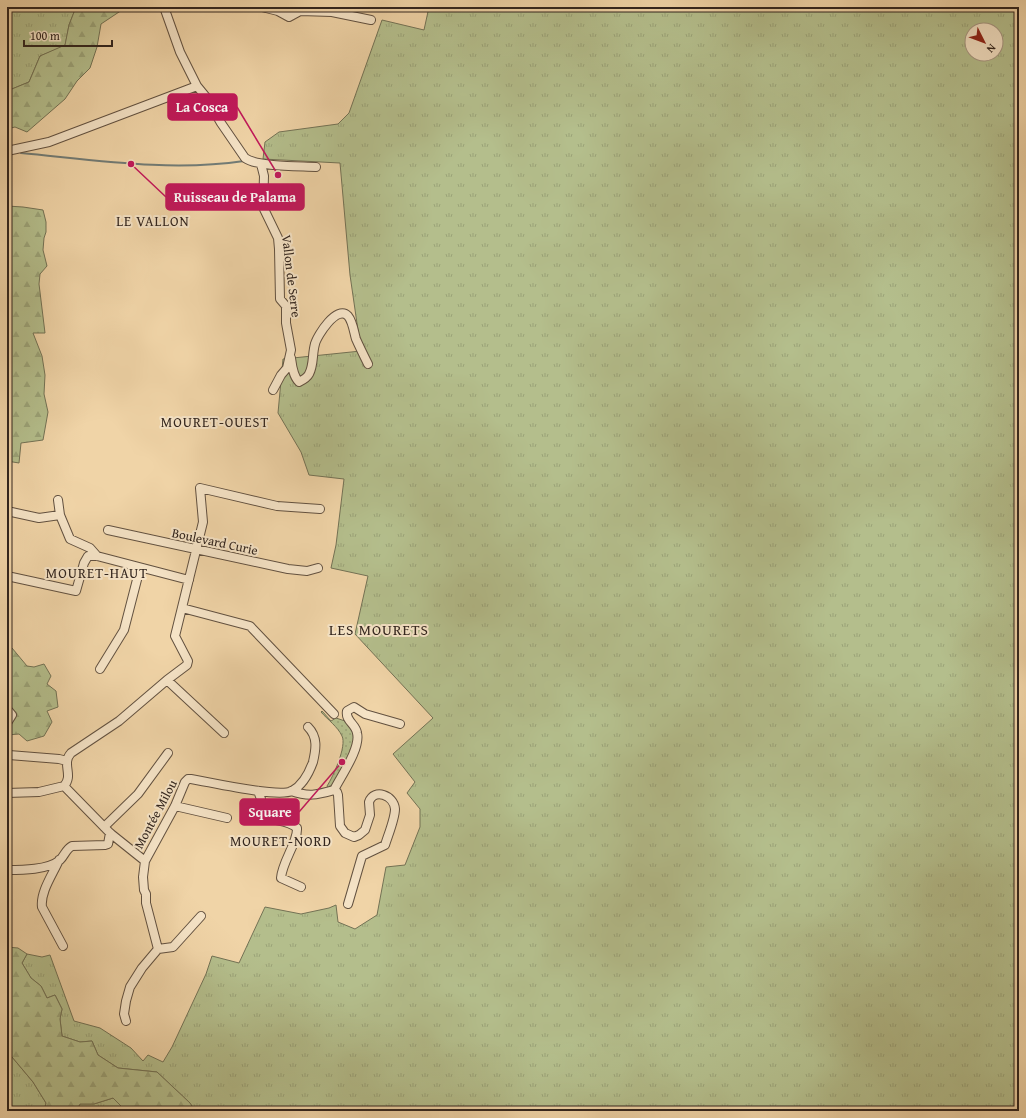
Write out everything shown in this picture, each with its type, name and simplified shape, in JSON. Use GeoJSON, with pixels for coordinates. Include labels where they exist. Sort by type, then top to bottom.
{"type":"FeatureCollection","features":[{"type":"Feature","properties":{"kind":"street"},"geometry":{"type":"LineString","coordinates":[[164,7],[180,52],[197,86],[206,97],[220,123],[245,158],[261,164],[316,167]]}},
{"type":"Feature","properties":{"kind":"street"},"geometry":{"type":"LineString","coordinates":[[262,7],[289,17],[300,11],[332,12],[371,20]]}},
{"type":"Feature","properties":{"kind":"street"},"geometry":{"type":"LineString","coordinates":[[7,151],[49,142],[197,86]]}},
{"type":"Feature","properties":{"kind":"street","name":"Vallon de Serre"},"geometry":{"type":"LineString","coordinates":[[261,164],[264,176],[262,207],[278,238],[280,299],[286,306],[286,323],[291,350],[287,368],[281,375],[276,387],[273,390]]}},
{"type":"Feature","properties":{"kind":"street"},"geometry":{"type":"LineString","coordinates":[[291,350],[294,374],[299,382],[308,376],[311,370],[315,344],[320,333],[333,317],[339,314],[345,314],[349,317],[356,338],[368,364]]}},
{"type":"Feature","properties":{"kind":"street"},"geometry":{"type":"LineString","coordinates":[[7,793],[39,792],[64,786],[68,782],[69,778],[67,761],[71,753],[119,721],[187,665],[188,661],[175,636],[203,522],[200,488],[277,506],[320,509]]}},
{"type":"Feature","properties":{"kind":"street"},"geometry":{"type":"LineString","coordinates":[[58,500],[60,515],[70,539],[90,548],[97,556]]}},
{"type":"Feature","properties":{"kind":"street"},"geometry":{"type":"LineString","coordinates":[[7,511],[40,518],[60,515]]}},
{"type":"Feature","properties":{"kind":"street","name":"Boulevard Curie"},"geometry":{"type":"LineString","coordinates":[[108,530],[288,569],[307,572],[318,568]]}},
{"type":"Feature","properties":{"kind":"street"},"geometry":{"type":"LineString","coordinates":[[7,576],[76,591],[84,563],[88,556],[97,556],[189,580]]}},
{"type":"Feature","properties":{"kind":"street"},"geometry":{"type":"LineString","coordinates":[[100,669],[124,630],[140,568]]}},
{"type":"Feature","properties":{"kind":"street"},"geometry":{"type":"LineString","coordinates":[[182,608],[250,626],[334,714]]}},
{"type":"Feature","properties":{"kind":"street"},"geometry":{"type":"LineString","coordinates":[[167,680],[224,733]]}},
{"type":"Feature","properties":{"kind":"street"},"geometry":{"type":"LineString","coordinates":[[7,708],[12,715],[7,723]]}},
{"type":"Feature","properties":{"kind":"street"},"geometry":{"type":"LineString","coordinates":[[291,791],[303,795],[313,796],[334,790],[358,742],[356,730],[346,715],[347,711],[354,708],[365,714],[400,724]]}},
{"type":"Feature","properties":{"kind":"street"},"geometry":{"type":"LineString","coordinates":[[258,791],[285,793],[300,786],[310,771],[315,752],[316,739],[308,727]]}},
{"type":"Feature","properties":{"kind":"street"},"geometry":{"type":"LineString","coordinates":[[63,946],[42,907],[41,901],[59,860],[68,848],[72,846],[102,846],[108,844],[107,830],[138,794],[168,754]]}},
{"type":"Feature","properties":{"kind":"street"},"geometry":{"type":"LineString","coordinates":[[7,757],[10,755],[67,761]]}},
{"type":"Feature","properties":{"kind":"street","name":"Montée Milou"},"geometry":{"type":"LineString","coordinates":[[145,861],[175,806],[185,782],[188,779],[258,791]]}},
{"type":"Feature","properties":{"kind":"street"},"geometry":{"type":"LineString","coordinates":[[64,786],[107,830],[145,861],[143,877],[144,890],[158,949]]}},
{"type":"Feature","properties":{"kind":"street"},"geometry":{"type":"LineString","coordinates":[[334,790],[338,795],[340,826],[345,833],[351,836],[359,835],[364,830],[370,815],[369,802],[373,796],[377,794],[386,795],[392,802],[394,808],[385,845],[365,854],[360,859],[348,904]]}},
{"type":"Feature","properties":{"kind":"street"},"geometry":{"type":"LineString","coordinates":[[258,791],[261,799],[262,815],[266,818],[289,823],[297,828],[283,866],[281,878],[301,887]]}},
{"type":"Feature","properties":{"kind":"street"},"geometry":{"type":"LineString","coordinates":[[175,806],[227,818]]}},
{"type":"Feature","properties":{"kind":"street"},"geometry":{"type":"LineString","coordinates":[[7,870],[37,868],[59,860]]}},
{"type":"Feature","properties":{"kind":"street"},"geometry":{"type":"LineString","coordinates":[[126,1021],[124,1014],[130,987],[142,968],[158,949],[173,947],[201,916]]}},
{"type":"Feature","properties":{"kind":"green space"},"geometry":{"type":"Polygon","coordinates":[[[12,7],[76,7],[69,25],[65,46],[40,56],[29,82],[7,91],[7,15],[12,7]]]}},
{"type":"Feature","properties":{"kind":"green space"},"geometry":{"type":"Polygon","coordinates":[[[76,7],[122,7],[122,10],[101,24],[97,47],[90,68],[77,81],[65,99],[27,132],[15,127],[7,129],[7,91],[29,82],[40,56],[65,45],[69,25],[76,7]]]}},
{"type":"Feature","properties":{"kind":"green space"},"geometry":{"type":"Polygon","coordinates":[[[429,7],[1019,7],[1019,1111],[195,1111],[190,1103],[157,1072],[118,1068],[98,1055],[92,1041],[80,1042],[62,1036],[60,1019],[62,1009],[55,995],[47,998],[41,986],[31,978],[22,963],[27,954],[42,957],[50,955],[74,1021],[100,1028],[131,1048],[143,1061],[148,1055],[163,1062],[172,1047],[206,974],[212,956],[239,963],[265,907],[301,914],[336,905],[338,922],[355,929],[377,915],[386,867],[405,865],[420,827],[420,809],[407,793],[415,782],[393,754],[433,718],[355,634],[368,576],[331,568],[336,545],[344,479],[309,475],[301,452],[278,413],[283,359],[361,351],[350,275],[340,163],[263,159],[265,142],[279,132],[338,124],[349,113],[382,20],[424,30],[429,7]]]}},
{"type":"Feature","properties":{"kind":"green space"},"geometry":{"type":"Polygon","coordinates":[[[7,206],[43,210],[46,222],[43,250],[47,266],[40,274],[39,284],[45,333],[33,333],[42,356],[45,375],[44,394],[48,412],[43,440],[21,443],[19,463],[7,461],[7,206]]]}},
{"type":"Feature","properties":{"kind":"green space"},"geometry":{"type":"Polygon","coordinates":[[[12,648],[27,666],[34,667],[44,664],[51,676],[47,684],[56,691],[58,707],[47,711],[52,722],[44,736],[27,741],[19,734],[7,735],[7,651],[12,648]]]}},
{"type":"Feature","properties":{"kind":"green space"},"geometry":{"type":"Polygon","coordinates":[[[322,711],[331,721],[336,718],[348,722],[353,729],[354,746],[335,783],[328,788],[327,786],[333,776],[341,754],[343,741],[340,733],[321,712],[322,711]]]}},
{"type":"Feature","properties":{"kind":"green space"},"geometry":{"type":"Polygon","coordinates":[[[7,947],[18,948],[27,954],[22,963],[31,978],[41,986],[47,998],[55,995],[62,1009],[60,1019],[62,1036],[80,1042],[92,1041],[98,1055],[118,1068],[157,1072],[190,1103],[195,1111],[126,1111],[113,1098],[94,1104],[80,1104],[76,1111],[44,1111],[46,1103],[33,1082],[7,1051],[7,947]]]}},
{"type":"Feature","properties":{"kind":"green space"},"geometry":{"type":"Polygon","coordinates":[[[7,1051],[33,1082],[46,1103],[44,1111],[7,1111],[7,1051]]]}},
{"type":"Feature","properties":{"kind":"green space"},"geometry":{"type":"Polygon","coordinates":[[[113,1098],[126,1111],[76,1111],[80,1104],[94,1104],[113,1098]]]}},
{"type":"Feature","properties":{"kind":"waterway"},"geometry":{"type":"LineString","coordinates":[[21,153],[132,164],[188,165],[244,161]]}},
{"type":"Feature","properties":{"kind":"place","name":"Ruisseau de Palama"},"geometry":{"type":"Point","coordinates":[131,164]}},
{"type":"Feature","properties":{"kind":"place","name":"La Cosca"},"geometry":{"type":"Point","coordinates":[278,175]}},
{"type":"Feature","properties":{"kind":"place","name":"Square"},"geometry":{"type":"Point","coordinates":[342,762]}},
{"type":"Feature","properties":{"kind":"district","name":"LE VALLON"},"geometry":{"type":"Point","coordinates":[153,221]}},
{"type":"Feature","properties":{"kind":"district","name":"MOURET-OUEST"},"geometry":{"type":"Point","coordinates":[215,422]}},
{"type":"Feature","properties":{"kind":"district","name":"MOURET-HAUT"},"geometry":{"type":"Point","coordinates":[97,573]}},
{"type":"Feature","properties":{"kind":"district","name":"LES MOURETS"},"geometry":{"type":"Point","coordinates":[379,630]}},
{"type":"Feature","properties":{"kind":"district","name":"MOURET-NORD"},"geometry":{"type":"Point","coordinates":[281,841]}}]}
